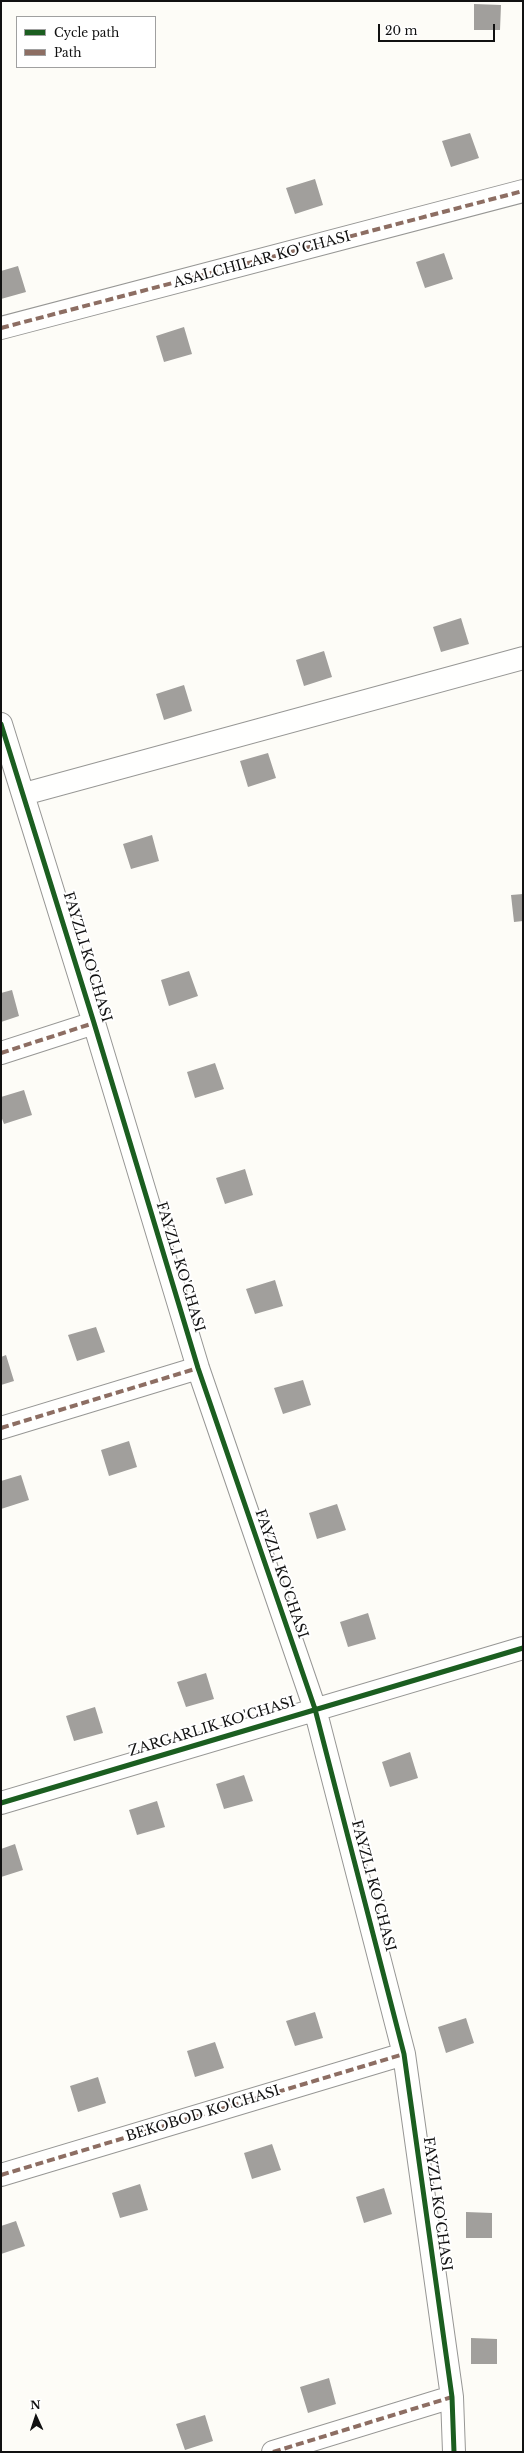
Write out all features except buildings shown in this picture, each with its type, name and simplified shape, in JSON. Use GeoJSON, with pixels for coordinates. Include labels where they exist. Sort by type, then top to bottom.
{"type":"FeatureCollection","features":[{"type":"Feature","properties":{"kind":"street","name":"ASALCHILAR KO'CHASI"},"geometry":{"type":"LineString","coordinates":[[1,328],[523,192]]}},
{"type":"Feature","properties":{"kind":"street"},"geometry":{"type":"LineString","coordinates":[[24,794],[523,658]]}},
{"type":"Feature","properties":{"kind":"street","name":"FAYZLI KO'CHASI"},"geometry":{"type":"LineString","coordinates":[[1,724],[24,794],[198,1368],[315,1709],[404,2054],[452,2397],[454,2452]]}},
{"type":"Feature","properties":{"kind":"street"},"geometry":{"type":"LineString","coordinates":[[1,1053],[94,1023]]}},
{"type":"Feature","properties":{"kind":"street"},"geometry":{"type":"LineString","coordinates":[[1,1428],[198,1368]]}},
{"type":"Feature","properties":{"kind":"street","name":"ZARGARLIK KO'CHASI"},"geometry":{"type":"LineString","coordinates":[[1,1803],[523,1648]]}},
{"type":"Feature","properties":{"kind":"street","name":"BEKOBOD KO'CHASI"},"geometry":{"type":"LineString","coordinates":[[1,2175],[404,2054]]}},
{"type":"Feature","properties":{"kind":"street"},"geometry":{"type":"LineString","coordinates":[[274,2452],[452,2397]]}},
{"type":"Feature","properties":{"kind":"marked path"},"geometry":{"type":"LineString","coordinates":[[1,328],[523,191]]}},
{"type":"Feature","properties":{"kind":"marked path"},"geometry":{"type":"LineString","coordinates":[[1,1053],[94,1023]]}},
{"type":"Feature","properties":{"kind":"marked path"},"geometry":{"type":"LineString","coordinates":[[1,1428],[198,1368]]}},
{"type":"Feature","properties":{"kind":"marked path"},"geometry":{"type":"LineString","coordinates":[[1,2175],[404,2054]]}},
{"type":"Feature","properties":{"kind":"marked path"},"geometry":{"type":"LineString","coordinates":[[273,2452],[452,2397]]}},
{"type":"Feature","properties":{"kind":"cycle path"},"geometry":{"type":"LineString","coordinates":[[1,724],[94,1023],[198,1368],[315,1709],[404,2054],[452,2397],[454,2452]]}},
{"type":"Feature","properties":{"kind":"cycle path"},"geometry":{"type":"LineString","coordinates":[[1,1803],[523,1648]]}}]}
